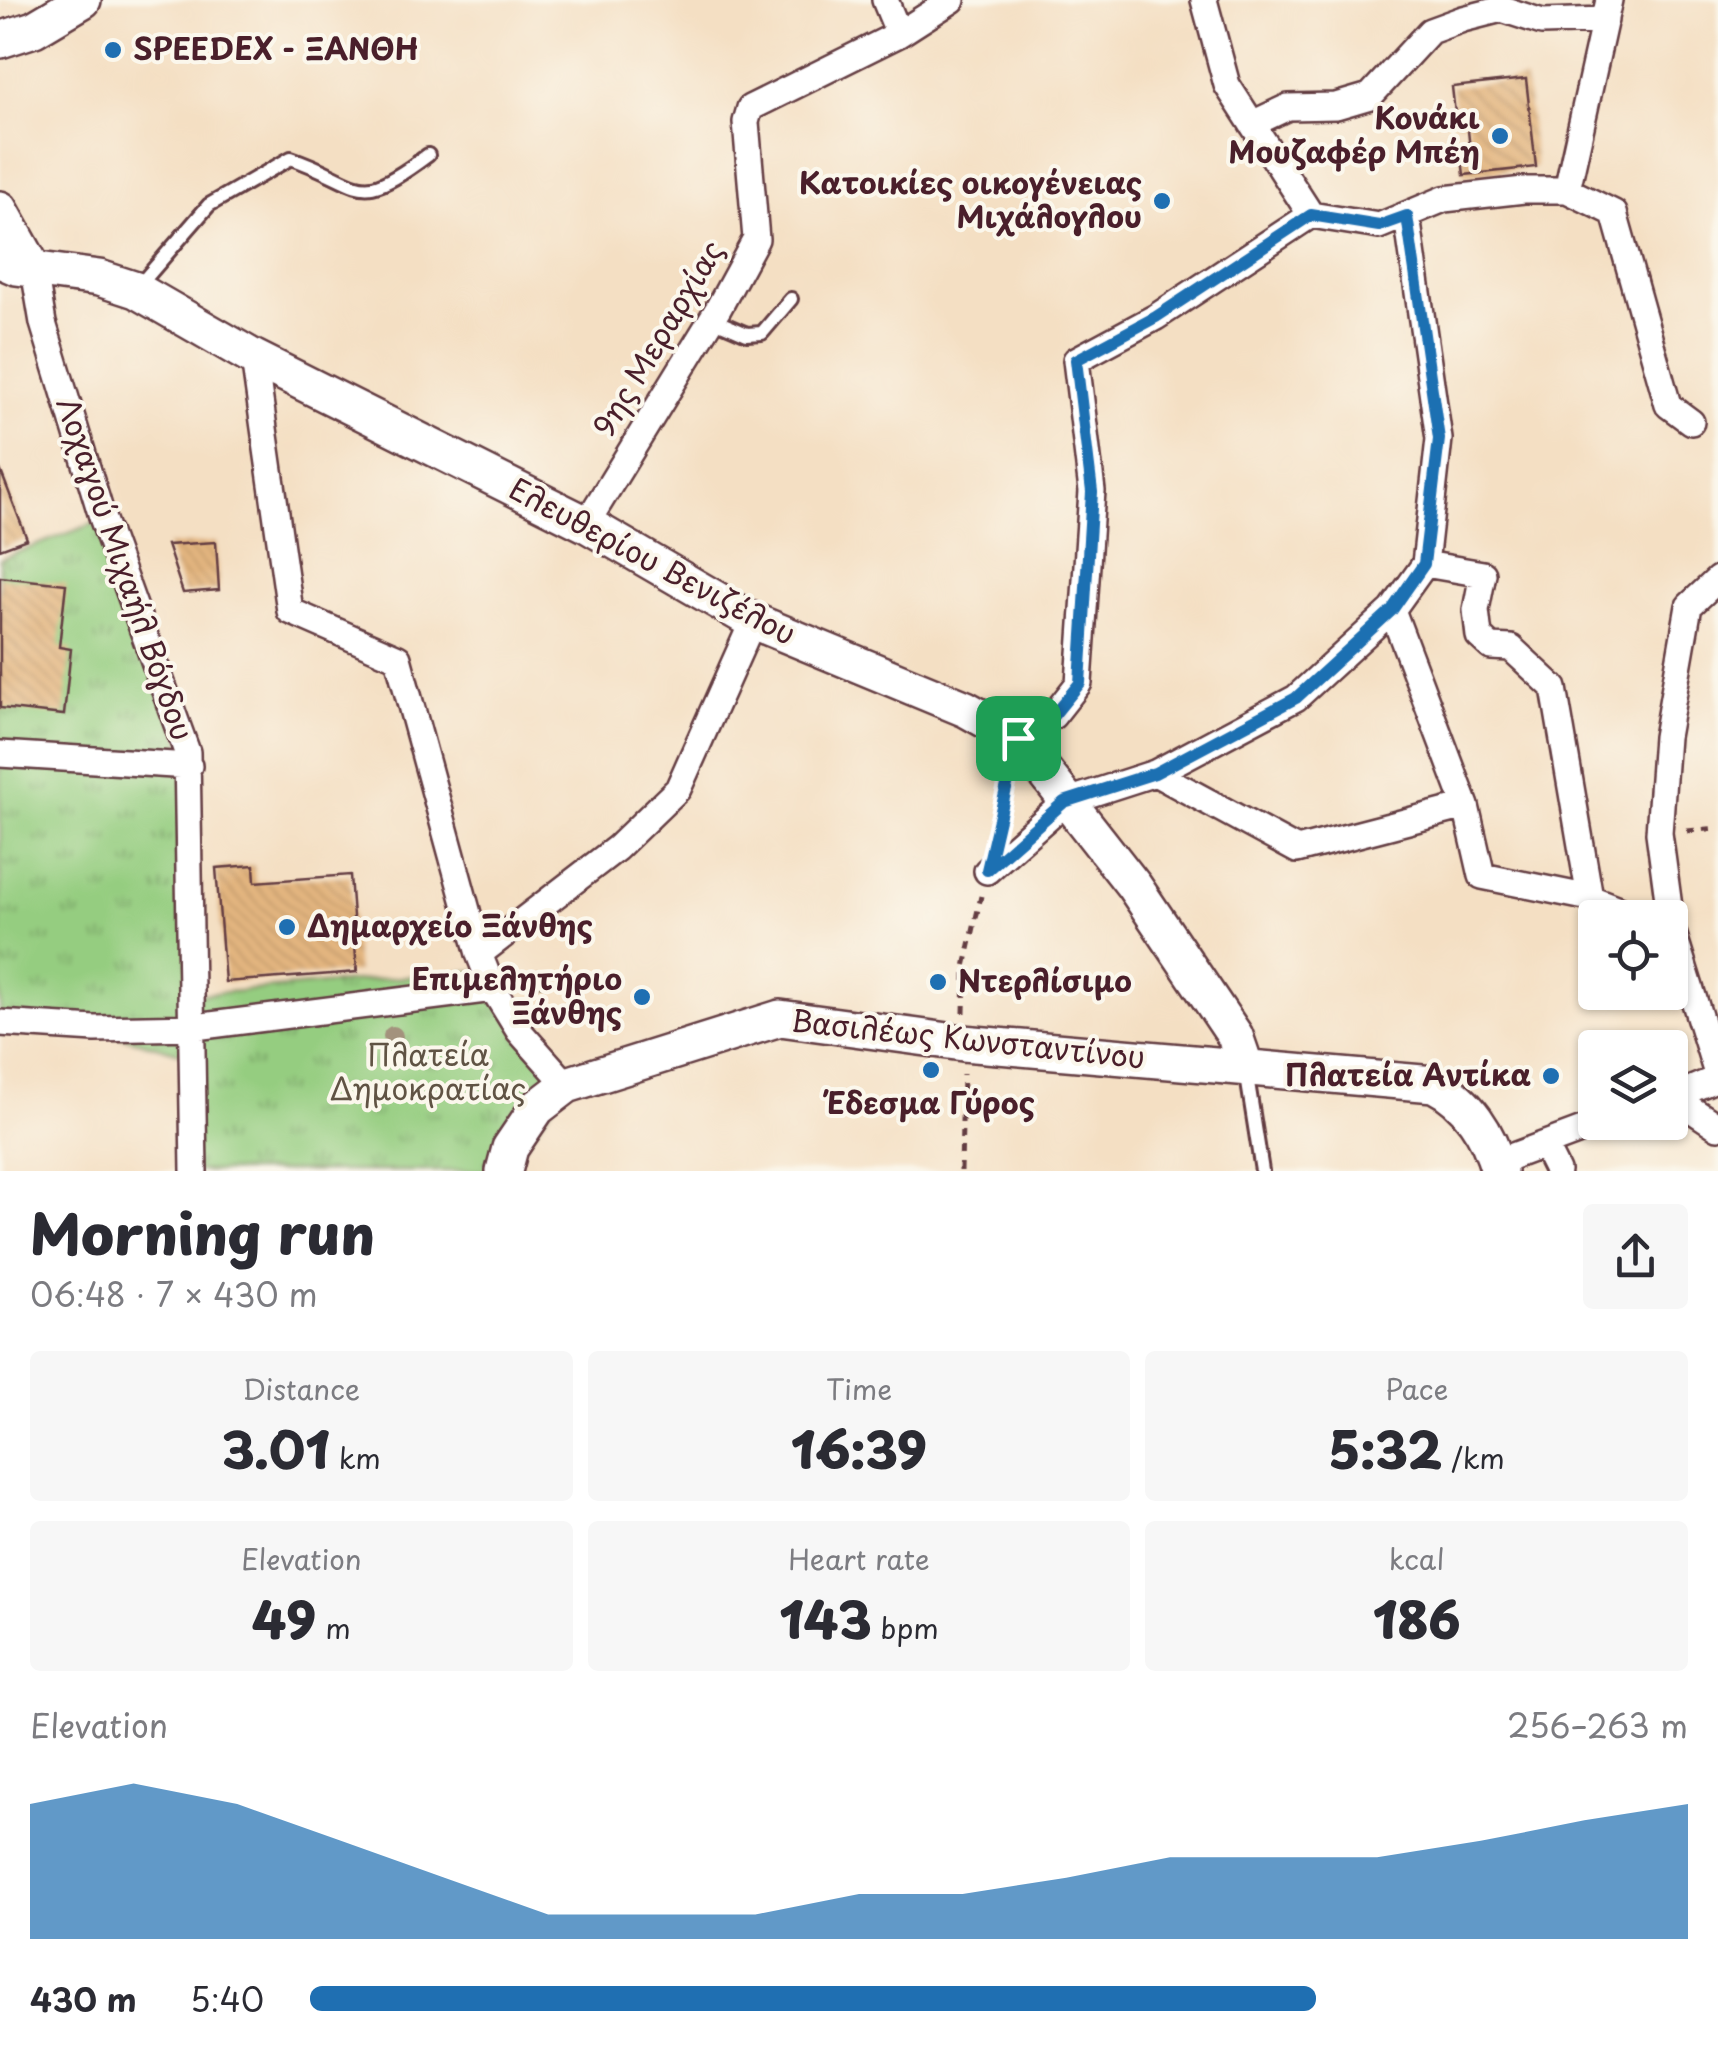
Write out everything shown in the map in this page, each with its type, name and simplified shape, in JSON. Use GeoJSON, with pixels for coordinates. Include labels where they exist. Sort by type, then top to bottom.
{"type":"FeatureCollection","features":[{"type":"Feature","properties":{"kind":"street"},"geometry":{"type":"LineString","coordinates":[[0,40],[28,15],[83,0]]}},
{"type":"Feature","properties":{"kind":"street"},"geometry":{"type":"LineString","coordinates":[[885,0],[900,34]]}},
{"type":"Feature","properties":{"kind":"street","name":"9ης Μεραρχίας"},"geometry":{"type":"LineString","coordinates":[[586,524],[712,320],[756,239],[746,122],[750,108],[900,34],[952,0]]}},
{"type":"Feature","properties":{"kind":"street"},"geometry":{"type":"LineString","coordinates":[[1204,0],[1227,85],[1311,215]]}},
{"type":"Feature","properties":{"kind":"street"},"geometry":{"type":"LineString","coordinates":[[1252,124],[1288,107],[1336,106],[1370,96],[1430,30],[1464,19],[1502,10],[1542,22],[1607,10],[1567,190]]}},
{"type":"Feature","properties":{"kind":"street"},"geometry":{"type":"LineString","coordinates":[[0,64],[28,15]]}},
{"type":"Feature","properties":{"kind":"street"},"geometry":{"type":"LineString","coordinates":[[1018,738],[1053,716],[1080,683],[1092,492],[1076,360],[1156,317],[1311,215],[1379,226],[1444,199],[1567,190],[1614,213],[1668,405],[1691,422]]}},
{"type":"Feature","properties":{"kind":"street","name":"Λοχαγού Μιχαήλ Βόγδου"},"geometry":{"type":"LineString","coordinates":[[0,209],[17,265],[43,323],[103,520],[189,766],[194,1171]]}},
{"type":"Feature","properties":{"kind":"street"},"geometry":{"type":"LineString","coordinates":[[987,870],[1064,802],[1155,773],[1296,698],[1392,610],[1424,564],[1439,439],[1407,216]]}},
{"type":"Feature","properties":{"kind":"street","name":"Ελευθερίου Βενιζέλου"},"geometry":{"type":"LineString","coordinates":[[17,265],[99,278],[136,290],[254,358],[586,524],[753,621],[966,708],[1018,738],[1064,802],[1134,886],[1235,1036],[1246,1068]]}},
{"type":"Feature","properties":{"kind":"street"},"geometry":{"type":"LineString","coordinates":[[254,358],[290,611],[398,658],[479,954],[519,1031],[567,1085]]}},
{"type":"Feature","properties":{"kind":"street"},"geometry":{"type":"LineString","coordinates":[[1424,564],[1483,574],[1476,610],[1479,636],[1491,647],[1511,648],[1554,688],[1590,898]]}},
{"type":"Feature","properties":{"kind":"street"},"geometry":{"type":"LineString","coordinates":[[1667,900],[1659,833],[1666,737],[1689,606],[1718,579]]}},
{"type":"Feature","properties":{"kind":"street"},"geometry":{"type":"LineString","coordinates":[[1392,610],[1466,806],[1482,876],[1595,900]]}},
{"type":"Feature","properties":{"kind":"street"},"geometry":{"type":"LineString","coordinates":[[479,954],[617,848],[678,789],[753,621]]}},
{"type":"Feature","properties":{"kind":"street"},"geometry":{"type":"LineString","coordinates":[[0,754],[189,766]]}},
{"type":"Feature","properties":{"kind":"street"},"geometry":{"type":"LineString","coordinates":[[1155,773],[1297,850],[1466,806]]}},
{"type":"Feature","properties":{"kind":"street"},"geometry":{"type":"LineString","coordinates":[[1688,983],[1718,1078],[1688,1091]]}},
{"type":"Feature","properties":{"kind":"street"},"geometry":{"type":"LineString","coordinates":[[0,1023],[96,1029],[195,1027],[494,989]]}},
{"type":"Feature","properties":{"kind":"street","name":"Βασιλέως Κωνσταντίνου"},"geometry":{"type":"LineString","coordinates":[[504,1171],[510,1148],[537,1108],[567,1085],[780,1018],[963,1043],[1434,1084],[1458,1096],[1474,1117],[1498,1166]]}},
{"type":"Feature","properties":{"kind":"street"},"geometry":{"type":"LineString","coordinates":[[1688,1108],[1718,1127]]}},
{"type":"Feature","properties":{"kind":"street"},"geometry":{"type":"LineString","coordinates":[[1498,1166],[1578,1132]]}},
{"type":"Feature","properties":{"kind":"street"},"geometry":{"type":"LineString","coordinates":[[1544,1145],[1557,1171]]}},
{"type":"Feature","properties":{"kind":"lane"},"geometry":{"type":"LineString","coordinates":[[136,290],[209,205],[291,158],[359,188],[374,189],[388,185],[428,155]]}},
{"type":"Feature","properties":{"kind":"lane"},"geometry":{"type":"LineString","coordinates":[[712,320],[747,334],[762,333],[792,299]]}},
{"type":"Feature","properties":{"kind":"lane"},"geometry":{"type":"LineString","coordinates":[[1246,1068],[1262,1171]]}},
{"type":"Feature","properties":{"kind":"path"},"geometry":{"type":"LineString","coordinates":[[961,1171],[965,968],[1018,738]]}},
{"type":"Feature","properties":{"kind":"green space","name":"Πλατεία Δημοκρατίας"},"geometry":{"type":"Polygon","coordinates":[[[103,520],[189,766],[194,995],[484,970],[567,1085],[506,1171],[194,1171],[195,1057],[95,1029],[0,1018],[0,559],[103,520]]]}},
{"type":"Feature","properties":{"kind":"building","name":"Κονάκι Μουζαφέρ Μπέη"},"geometry":{"type":"Polygon","coordinates":[[[1526,79],[1536,167],[1464,175],[1461,150],[1470,149],[1467,121],[1456,122],[1452,87],[1526,79]]]}},
{"type":"Feature","properties":{"kind":"building"},"geometry":{"type":"Polygon","coordinates":[[[0,469],[27,539],[0,549],[0,469]]]}},
{"type":"Feature","properties":{"kind":"building"},"geometry":{"type":"Polygon","coordinates":[[[216,542],[219,590],[183,593],[167,545],[216,542]]]}},
{"type":"Feature","properties":{"kind":"building"},"geometry":{"type":"Polygon","coordinates":[[[0,577],[66,584],[59,647],[71,649],[64,715],[0,708],[0,577]]]}},
{"type":"Feature","properties":{"kind":"building","name":"Δημαρχείο Ξάνθης"},"geometry":{"type":"Polygon","coordinates":[[[254,865],[255,882],[350,875],[357,972],[225,982],[216,868],[254,865]]]}},
{"type":"Feature","properties":{"kind":"place","name":"SPEEDEX - ΞΑΝΘΗ"},"geometry":{"type":"Point","coordinates":[113,50]}},
{"type":"Feature","properties":{"kind":"place","name":"Κονάκι Μουζαφέρ Μπέη"},"geometry":{"type":"Point","coordinates":[1500,136]}},
{"type":"Feature","properties":{"kind":"place","name":"Κατοικίες οικογένειας Μιχάλογλου"},"geometry":{"type":"Point","coordinates":[1162,201]}},
{"type":"Feature","properties":{"kind":"place","name":"Δημαρχείο Ξάνθης"},"geometry":{"type":"Point","coordinates":[287,927]}},
{"type":"Feature","properties":{"kind":"place","name":"Ντερλίσιμο"},"geometry":{"type":"Point","coordinates":[938,982]}},
{"type":"Feature","properties":{"kind":"place","name":"Επιμελητήριο Ξάνθης"},"geometry":{"type":"Point","coordinates":[642,997]}},
{"type":"Feature","properties":{"kind":"place","name":"Έδεσμα Γύρος"},"geometry":{"type":"Point","coordinates":[931,1070]}},
{"type":"Feature","properties":{"kind":"place","name":"Πλατεία Αντίκα"},"geometry":{"type":"Point","coordinates":[1551,1076]}},
{"type":"Feature","properties":{"kind":"route"},"geometry":{"type":"LineString","coordinates":[[1311,215],[1379,226],[1407,216],[1439,439],[1424,564],[1392,610],[1296,698],[1155,773],[1064,802],[987,870],[1018,738],[1053,716],[1080,683],[1092,492],[1076,360],[1156,317],[1311,215]]}}]}
